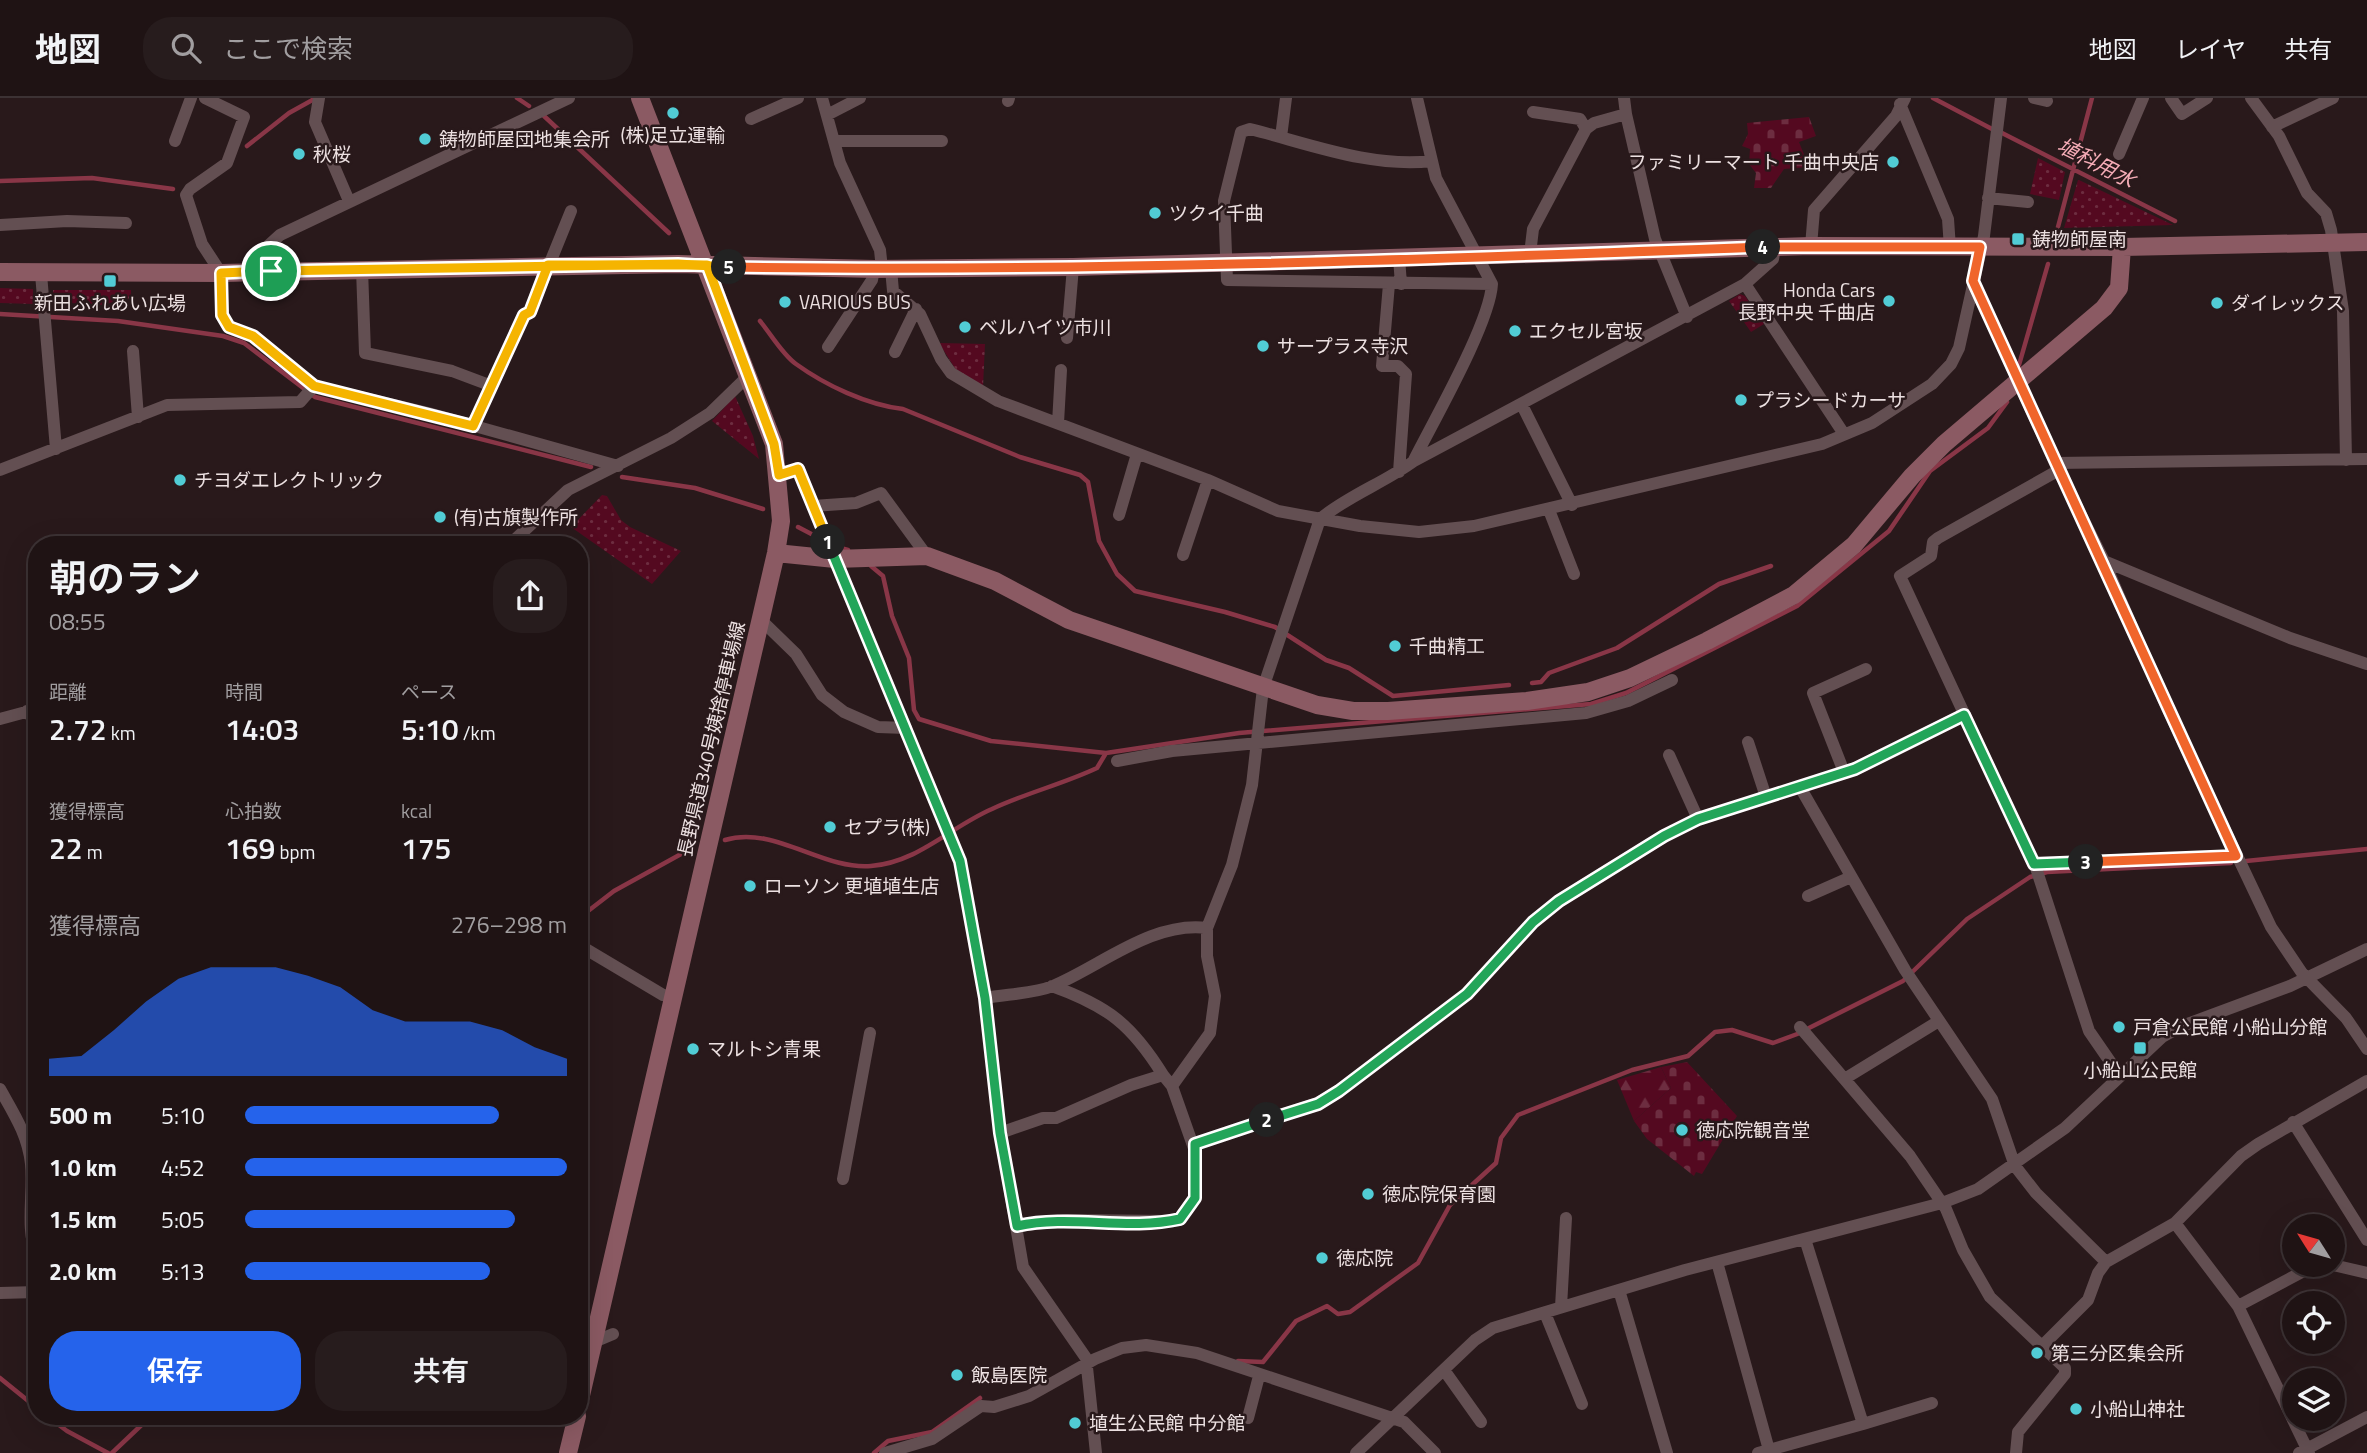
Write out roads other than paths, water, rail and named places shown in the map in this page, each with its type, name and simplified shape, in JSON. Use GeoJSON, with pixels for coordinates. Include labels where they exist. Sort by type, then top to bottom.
{"type":"FeatureCollection","features":[{"type":"Feature","properties":{"kind":"street"},"geometry":{"type":"LineString","coordinates":[[175,141],[191,98]]}},
{"type":"Feature","properties":{"kind":"street"},"geometry":{"type":"LineString","coordinates":[[205,98],[244,117],[227,163],[190,189],[186,195],[202,244],[221,273],[222,315],[229,327],[253,336],[310,391],[473,426],[618,466]]}},
{"type":"Feature","properties":{"kind":"street"},"geometry":{"type":"LineString","coordinates":[[271,271],[269,245],[281,235],[569,98]]}},
{"type":"Feature","properties":{"kind":"street","name":"長野県道340号姨捨停車場線"},"geometry":{"type":"LineString","coordinates":[[588,1367],[776,554],[781,521],[779,475],[774,444],[707,265],[640,98]]}},
{"type":"Feature","properties":{"kind":"street"},"geometry":{"type":"LineString","coordinates":[[751,119],[798,98]]}},
{"type":"Feature","properties":{"kind":"street"},"geometry":{"type":"LineString","coordinates":[[822,98],[839,163],[880,250],[882,269],[893,291],[916,309],[951,373],[998,401],[1208,480],[1278,511],[1419,532],[1474,526],[1572,505],[1822,444],[1907,401],[1932,384],[1951,364],[1967,321],[1984,236],[2001,98]]}},
{"type":"Feature","properties":{"kind":"street"},"geometry":{"type":"LineString","coordinates":[[827,115],[860,98]]}},
{"type":"Feature","properties":{"kind":"street"},"geometry":{"type":"LineString","coordinates":[[1281,137],[1286,98]]}},
{"type":"Feature","properties":{"kind":"street"},"geometry":{"type":"LineString","coordinates":[[1414,461],[1492,296],[1493,284],[1436,178],[1418,98]]}},
{"type":"Feature","properties":{"kind":"street"},"geometry":{"type":"LineString","coordinates":[[1624,98],[1645,204],[1660,251],[1687,317]]}},
{"type":"Feature","properties":{"kind":"street"},"geometry":{"type":"LineString","coordinates":[[2119,153],[2143,98]]}},
{"type":"Feature","properties":{"kind":"street"},"geometry":{"type":"LineString","coordinates":[[2171,98],[2182,114],[2207,98]]}},
{"type":"Feature","properties":{"kind":"street"},"geometry":{"type":"LineString","coordinates":[[2252,98],[2272,127],[2301,183],[2326,214],[2334,242],[2343,311],[2346,460]]}},
{"type":"Feature","properties":{"kind":"street"},"geometry":{"type":"LineString","coordinates":[[2272,127],[2333,98]]}},
{"type":"Feature","properties":{"kind":"street"},"geometry":{"type":"LineString","coordinates":[[1811,246],[1814,210],[1896,116],[1901,101]]}},
{"type":"Feature","properties":{"kind":"street"},"geometry":{"type":"LineString","coordinates":[[1901,101],[1948,219],[1950,248]]}},
{"type":"Feature","properties":{"kind":"street"},"geometry":{"type":"LineString","coordinates":[[318,102],[315,122],[349,201]]}},
{"type":"Feature","properties":{"kind":"street"},"geometry":{"type":"LineString","coordinates":[[1533,112],[1580,120],[1586,129]]}},
{"type":"Feature","properties":{"kind":"street"},"geometry":{"type":"LineString","coordinates":[[1530,254],[1533,229],[1586,129],[1594,123],[1626,114]]}},
{"type":"Feature","properties":{"kind":"street"},"geometry":{"type":"LineString","coordinates":[[1432,161],[1411,163],[1359,158],[1250,129],[1241,132],[1224,201],[1227,280],[1331,284],[1493,284]]}},
{"type":"Feature","properties":{"kind":"street"},"geometry":{"type":"LineString","coordinates":[[834,141],[942,141]]}},
{"type":"Feature","properties":{"kind":"street"},"geometry":{"type":"LineString","coordinates":[[1988,198],[2028,202]]}},
{"type":"Feature","properties":{"kind":"street"},"geometry":{"type":"LineString","coordinates":[[473,426],[524,315],[530,312],[571,211]]}},
{"type":"Feature","properties":{"kind":"street"},"geometry":{"type":"LineString","coordinates":[[0,225],[67,221],[126,223]]}},
{"type":"Feature","properties":{"kind":"street"},"geometry":{"type":"LineString","coordinates":[[0,272],[221,273],[548,265],[882,269],[1073,267],[1811,246],[2122,247],[2367,242]]}},
{"type":"Feature","properties":{"kind":"street"},"geometry":{"type":"LineString","coordinates":[[1172,1086],[1204,1042],[1214,1017],[1215,996],[1208,956],[1207,928],[1232,865],[1252,785],[1263,688],[1320,519],[1341,502],[1399,472],[1414,461],[1745,284],[1773,259],[1775,247]]}},
{"type":"Feature","properties":{"kind":"street"},"geometry":{"type":"LineString","coordinates":[[776,554],[835,559],[927,556],[995,581],[1069,621],[1317,705],[1353,711],[1388,711],[1554,698],[1588,692],[1630,678],[1749,620],[1794,594],[1854,545],[1912,475],[1944,444],[2104,308],[2119,288],[2122,247]]}},
{"type":"Feature","properties":{"kind":"street"},"geometry":{"type":"LineString","coordinates":[[1399,258],[1382,366],[1398,366],[1406,374],[1399,472]]}},
{"type":"Feature","properties":{"kind":"street"},"geometry":{"type":"LineString","coordinates":[[1330,260],[1331,284]]}},
{"type":"Feature","properties":{"kind":"street"},"geometry":{"type":"LineString","coordinates":[[1067,338],[1073,267]]}},
{"type":"Feature","properties":{"kind":"street"},"geometry":{"type":"LineString","coordinates":[[362,269],[365,353],[452,371],[492,386]]}},
{"type":"Feature","properties":{"kind":"street"},"geometry":{"type":"LineString","coordinates":[[828,347],[882,269]]}},
{"type":"Feature","properties":{"kind":"street"},"geometry":{"type":"LineString","coordinates":[[41,274],[56,449]]}},
{"type":"Feature","properties":{"kind":"street"},"geometry":{"type":"LineString","coordinates":[[1973,281],[2057,467],[2104,561],[2167,708],[2271,927],[2308,978],[2346,1018],[2367,1049]]}},
{"type":"Feature","properties":{"kind":"street"},"geometry":{"type":"LineString","coordinates":[[1745,284],[1844,434]]}},
{"type":"Feature","properties":{"kind":"street"},"geometry":{"type":"LineString","coordinates":[[895,352],[916,309]]}},
{"type":"Feature","properties":{"kind":"street"},"geometry":{"type":"LineString","coordinates":[[133,351],[138,417]]}},
{"type":"Feature","properties":{"kind":"street"},"geometry":{"type":"LineString","coordinates":[[1058,423],[1061,370]]}},
{"type":"Feature","properties":{"kind":"street"},"geometry":{"type":"LineString","coordinates":[[519,536],[568,490],[618,466],[710,414],[747,377]]}},
{"type":"Feature","properties":{"kind":"street"},"geometry":{"type":"LineString","coordinates":[[0,470],[167,405],[300,402],[310,391]]}},
{"type":"Feature","properties":{"kind":"street"},"geometry":{"type":"LineString","coordinates":[[1522,405],[1572,505]]}},
{"type":"Feature","properties":{"kind":"street"},"geometry":{"type":"LineString","coordinates":[[1119,515],[1137,454]]}},
{"type":"Feature","properties":{"kind":"street"},"geometry":{"type":"LineString","coordinates":[[2120,1076],[2089,1031],[2035,866],[1900,576],[1931,556],[1933,542],[1938,538],[2057,467],[2367,459]]}},
{"type":"Feature","properties":{"kind":"street"},"geometry":{"type":"LineString","coordinates":[[779,475],[798,469],[949,834],[966,886],[985,998],[1000,1133],[1023,1267],[1087,1364],[1096,1453]]}},
{"type":"Feature","properties":{"kind":"street"},"geometry":{"type":"LineString","coordinates":[[1183,555],[1208,480]]}},
{"type":"Feature","properties":{"kind":"street"},"geometry":{"type":"LineString","coordinates":[[813,506],[856,503],[881,493],[927,556]]}},
{"type":"Feature","properties":{"kind":"street"},"geometry":{"type":"LineString","coordinates":[[1549,510],[1574,574]]}},
{"type":"Feature","properties":{"kind":"street"},"geometry":{"type":"LineString","coordinates":[[2104,561],[2290,638],[2367,664]]}},
{"type":"Feature","properties":{"kind":"street"},"geometry":{"type":"LineString","coordinates":[[761,619],[796,654],[822,695],[837,707],[862,722],[906,729]]}},
{"type":"Feature","properties":{"kind":"street"},"geometry":{"type":"LineString","coordinates":[[1844,772],[1813,693],[1866,669]]}},
{"type":"Feature","properties":{"kind":"street"},"geometry":{"type":"LineString","coordinates":[[1117,761],[1258,736],[1587,713],[1628,701],[1672,680]]}},
{"type":"Feature","properties":{"kind":"street"},"geometry":{"type":"LineString","coordinates":[[0,719],[28,711]]}},
{"type":"Feature","properties":{"kind":"street"},"geometry":{"type":"LineString","coordinates":[[1195,1144],[1318,1104],[1339,1091],[1467,994],[1533,922],[1559,901],[1664,836],[1698,819],[1844,772],[1964,715]]}},
{"type":"Feature","properties":{"kind":"street"},"geometry":{"type":"LineString","coordinates":[[1748,743],[1766,797]]}},
{"type":"Feature","properties":{"kind":"street"},"geometry":{"type":"LineString","coordinates":[[1669,755],[1698,819]]}},
{"type":"Feature","properties":{"kind":"street"},"geometry":{"type":"LineString","coordinates":[[1800,787],[1908,975],[1992,1099],[2015,1166],[2036,1193],[2106,1262]]}},
{"type":"Feature","properties":{"kind":"street"},"geometry":{"type":"LineString","coordinates":[[2035,866],[2236,856]]}},
{"type":"Feature","properties":{"kind":"street"},"geometry":{"type":"LineString","coordinates":[[1808,897],[1851,877]]}},
{"type":"Feature","properties":{"kind":"street"},"geometry":{"type":"LineString","coordinates":[[985,998],[1052,986],[1151,938],[1178,929],[1207,928]]}},
{"type":"Feature","properties":{"kind":"street"},"geometry":{"type":"LineString","coordinates":[[1356,1453],[1475,1340],[1493,1328],[1717,1262],[1942,1203],[1978,1189],[2015,1166],[2065,1128],[2162,1037],[2182,1026],[2308,978],[2367,949]]}},
{"type":"Feature","properties":{"kind":"street"},"geometry":{"type":"LineString","coordinates":[[588,950],[663,995],[674,997]]}},
{"type":"Feature","properties":{"kind":"street"},"geometry":{"type":"LineString","coordinates":[[1017,1226],[1068,1220],[1143,1223],[1180,1219],[1195,1198],[1195,1144],[1172,1086],[1143,1042],[1117,1018],[1052,986]]}},
{"type":"Feature","properties":{"kind":"street"},"geometry":{"type":"LineString","coordinates":[[1846,1078],[1939,1021]]}},
{"type":"Feature","properties":{"kind":"street"},"geometry":{"type":"LineString","coordinates":[[1800,1027],[1910,1156],[1942,1203],[1963,1250],[1990,1297],[2065,1368],[2066,1374],[2018,1432],[2016,1453]]}},
{"type":"Feature","properties":{"kind":"street"},"geometry":{"type":"LineString","coordinates":[[843,1179],[870,1034]]}},
{"type":"Feature","properties":{"kind":"street"},"geometry":{"type":"LineString","coordinates":[[1000,1133],[1043,1118],[1056,1118],[1131,1085],[1163,1075]]}},
{"type":"Feature","properties":{"kind":"street"},"geometry":{"type":"LineString","coordinates":[[2043,1345],[2088,1300],[2098,1273],[2106,1262],[2175,1223],[2241,1156],[2293,1122],[2367,1081]]}},
{"type":"Feature","properties":{"kind":"street"},"geometry":{"type":"LineString","coordinates":[[0,1089],[22,1126],[28,1145]]}},
{"type":"Feature","properties":{"kind":"street"},"geometry":{"type":"LineString","coordinates":[[2293,1122],[2367,1240]]}},
{"type":"Feature","properties":{"kind":"street"},"geometry":{"type":"LineString","coordinates":[[1561,1307],[1566,1218]]}},
{"type":"Feature","properties":{"kind":"street"},"geometry":{"type":"LineString","coordinates":[[2175,1223],[2238,1306],[2305,1452],[2367,1417]]}},
{"type":"Feature","properties":{"kind":"street"},"geometry":{"type":"LineString","coordinates":[[1805,1239],[1863,1424]]}},
{"type":"Feature","properties":{"kind":"street"},"geometry":{"type":"LineString","coordinates":[[1717,1262],[1764,1452],[1932,1403]]}},
{"type":"Feature","properties":{"kind":"street"},"geometry":{"type":"LineString","coordinates":[[2345,1268],[2367,1273]]}},
{"type":"Feature","properties":{"kind":"street"},"geometry":{"type":"LineString","coordinates":[[2238,1306],[2291,1278]]}},
{"type":"Feature","properties":{"kind":"street"},"geometry":{"type":"LineString","coordinates":[[1619,1290],[1667,1453]]}},
{"type":"Feature","properties":{"kind":"street"},"geometry":{"type":"LineString","coordinates":[[0,1293],[28,1292]]}},
{"type":"Feature","properties":{"kind":"street"},"geometry":{"type":"LineString","coordinates":[[1545,1313],[1582,1404]]}},
{"type":"Feature","properties":{"kind":"street"},"geometry":{"type":"LineString","coordinates":[[594,1342],[613,1334]]}},
{"type":"Feature","properties":{"kind":"street"},"geometry":{"type":"LineString","coordinates":[[885,1453],[932,1439],[981,1406],[994,1406],[1029,1396],[1087,1364],[1122,1349],[1146,1345],[1197,1353],[1259,1376],[1338,1398],[1392,1420],[1404,1422],[1435,1453]]}},
{"type":"Feature","properties":{"kind":"street"},"geometry":{"type":"LineString","coordinates":[[1444,1370],[1482,1422]]}},
{"type":"Feature","properties":{"kind":"street"},"geometry":{"type":"LineString","coordinates":[[1248,1418],[1259,1376]]}},
{"type":"Feature","properties":{"kind":"street"},"geometry":{"type":"LineString","coordinates":[[568,1453],[575,1425]]}},
{"type":"Feature","properties":{"kind":"waterway"},"geometry":{"type":"LineString","coordinates":[[247,146],[289,113],[316,98]]}},
{"type":"Feature","properties":{"kind":"waterway"},"geometry":{"type":"LineString","coordinates":[[517,98],[529,106]]}},
{"type":"Feature","properties":{"kind":"waterway","name":"埴科用水"},"geometry":{"type":"LineString","coordinates":[[1933,98],[1992,129]]}},
{"type":"Feature","properties":{"kind":"waterway"},"geometry":{"type":"LineString","coordinates":[[2058,227],[2092,98]]}},
{"type":"Feature","properties":{"kind":"waterway"},"geometry":{"type":"LineString","coordinates":[[544,116],[669,233]]}},
{"type":"Feature","properties":{"kind":"waterway","name":"埴科用水"},"geometry":{"type":"LineString","coordinates":[[2002,133],[2175,221]]}},
{"type":"Feature","properties":{"kind":"waterway"},"geometry":{"type":"LineString","coordinates":[[0,181],[92,178],[173,189]]}},
{"type":"Feature","properties":{"kind":"waterway"},"geometry":{"type":"LineString","coordinates":[[2019,365],[2048,264]]}},
{"type":"Feature","properties":{"kind":"waterway"},"geometry":{"type":"LineString","coordinates":[[0,314],[118,321],[223,336],[244,343],[315,397],[591,467]]}},
{"type":"Feature","properties":{"kind":"waterway"},"geometry":{"type":"LineString","coordinates":[[760,321],[791,360],[833,386],[861,399],[903,409],[1020,457],[1080,475],[1088,482],[1099,541],[1117,574],[1135,591],[1275,627],[1326,660],[1349,668],[1393,696],[1509,685]]}},
{"type":"Feature","properties":{"kind":"waterway"},"geometry":{"type":"LineString","coordinates":[[871,566],[883,576],[892,616],[909,658],[914,710],[919,719],[991,741],[1106,753],[1239,733],[1591,704],[1626,693],[1797,606],[1889,531],[1930,471],[1988,428],[2007,402]]}},
{"type":"Feature","properties":{"kind":"waterway"},"geometry":{"type":"LineString","coordinates":[[622,477],[695,488],[763,509]]}},
{"type":"Feature","properties":{"kind":"waterway"},"geometry":{"type":"LineString","coordinates":[[798,527],[819,538]]}},
{"type":"Feature","properties":{"kind":"waterway"},"geometry":{"type":"LineString","coordinates":[[837,547],[848,550]]}},
{"type":"Feature","properties":{"kind":"waterway"},"geometry":{"type":"LineString","coordinates":[[1532,683],[1541,682],[1549,673],[1617,648],[1719,584],[1771,566]]}},
{"type":"Feature","properties":{"kind":"waterway"},"geometry":{"type":"LineString","coordinates":[[725,840],[762,838],[834,862],[871,866],[888,863],[919,851],[992,809],[1097,768],[1106,753]]}},
{"type":"Feature","properties":{"kind":"waterway"},"geometry":{"type":"LineString","coordinates":[[588,911],[614,891],[692,848]]}},
{"type":"Feature","properties":{"kind":"waterway"},"geometry":{"type":"LineString","coordinates":[[2246,861],[2367,849]]}},
{"type":"Feature","properties":{"kind":"waterway"},"geometry":{"type":"LineString","coordinates":[[1809,1028],[1903,981],[1967,919],[2030,877],[2047,872],[2231,863]]}},
{"type":"Feature","properties":{"kind":"waterway"},"geometry":{"type":"LineString","coordinates":[[1238,1361],[1263,1362],[1296,1321],[1327,1306],[1338,1314],[1350,1312],[1418,1263],[1450,1205],[1496,1163],[1501,1138],[1518,1115],[1632,1070],[1688,1056],[1715,1032],[1732,1030],[1773,1043],[1800,1033]]}},
{"type":"Feature","properties":{"kind":"waterway"},"geometry":{"type":"LineString","coordinates":[[0,1378],[28,1401]]}},
{"type":"Feature","properties":{"kind":"waterway"},"geometry":{"type":"LineString","coordinates":[[874,1453],[888,1441],[932,1432],[980,1398]]}},
{"type":"Feature","properties":{"kind":"waterway"},"geometry":{"type":"LineString","coordinates":[[59,1425],[108,1453]]}},
{"type":"Feature","properties":{"kind":"waterway"},"geometry":{"type":"LineString","coordinates":[[112,1453],[142,1425]]}},
{"type":"Feature","properties":{"kind":"place","name":"(株)足立運輸"},"geometry":{"type":"Point","coordinates":[673,113]}},
{"type":"Feature","properties":{"kind":"place","name":"鋳物師屋団地集会所"},"geometry":{"type":"Point","coordinates":[425,139]}},
{"type":"Feature","properties":{"kind":"place","name":"秋桜"},"geometry":{"type":"Point","coordinates":[299,154]}},
{"type":"Feature","properties":{"kind":"place","name":"ファミリーマート 千曲中央店"},"geometry":{"type":"Point","coordinates":[1893,162]}},
{"type":"Feature","properties":{"kind":"place","name":"ツクイ千曲"},"geometry":{"type":"Point","coordinates":[1155,213]}},
{"type":"Feature","properties":{"kind":"place","name":"鋳物師屋南"},"geometry":{"type":"Point","coordinates":[2018,239]}},
{"type":"Feature","properties":{"kind":"place","name":"新田ふれあい広場"},"geometry":{"type":"Point","coordinates":[110,281]}},
{"type":"Feature","properties":{"kind":"place","name":"Honda Cars 長野中央 千曲店"},"geometry":{"type":"Point","coordinates":[1889,301]}},
{"type":"Feature","properties":{"kind":"place","name":"VARIOUS BUS"},"geometry":{"type":"Point","coordinates":[785,302]}},
{"type":"Feature","properties":{"kind":"place","name":"ダイレックス"},"geometry":{"type":"Point","coordinates":[2217,303]}},
{"type":"Feature","properties":{"kind":"place","name":"ベルハイツ市川"},"geometry":{"type":"Point","coordinates":[965,327]}},
{"type":"Feature","properties":{"kind":"place","name":"エクセル宮坂"},"geometry":{"type":"Point","coordinates":[1515,331]}},
{"type":"Feature","properties":{"kind":"place","name":"サープラス寺沢"},"geometry":{"type":"Point","coordinates":[1263,346]}},
{"type":"Feature","properties":{"kind":"place","name":"プラシードカーサ"},"geometry":{"type":"Point","coordinates":[1741,400]}},
{"type":"Feature","properties":{"kind":"place","name":"チヨダエレクトリック"},"geometry":{"type":"Point","coordinates":[180,480]}},
{"type":"Feature","properties":{"kind":"place","name":"(有)古旗製作所"},"geometry":{"type":"Point","coordinates":[440,517]}},
{"type":"Feature","properties":{"kind":"place","name":"千曲精工"},"geometry":{"type":"Point","coordinates":[1395,646]}},
{"type":"Feature","properties":{"kind":"place","name":"セプラ(株)"},"geometry":{"type":"Point","coordinates":[830,827]}},
{"type":"Feature","properties":{"kind":"place","name":"ローソン 更埴埴生店"},"geometry":{"type":"Point","coordinates":[750,886]}},
{"type":"Feature","properties":{"kind":"place","name":"戸倉公民館 小船山分館"},"geometry":{"type":"Point","coordinates":[2119,1027]}},
{"type":"Feature","properties":{"kind":"place","name":"小船山公民館"},"geometry":{"type":"Point","coordinates":[2140,1048]}},
{"type":"Feature","properties":{"kind":"place","name":"マルトシ青果"},"geometry":{"type":"Point","coordinates":[693,1049]}},
{"type":"Feature","properties":{"kind":"place","name":"徳応院観音堂"},"geometry":{"type":"Point","coordinates":[1682,1130]}},
{"type":"Feature","properties":{"kind":"place","name":"徳応院保育園"},"geometry":{"type":"Point","coordinates":[1368,1194]}},
{"type":"Feature","properties":{"kind":"place","name":"徳応院"},"geometry":{"type":"Point","coordinates":[1322,1258]}},
{"type":"Feature","properties":{"kind":"place","name":"第三分区集会所"},"geometry":{"type":"Point","coordinates":[2037,1353]}},
{"type":"Feature","properties":{"kind":"place","name":"飯島医院"},"geometry":{"type":"Point","coordinates":[957,1375]}},
{"type":"Feature","properties":{"kind":"place","name":"小船山神社"},"geometry":{"type":"Point","coordinates":[2076,1409]}},
{"type":"Feature","properties":{"kind":"place","name":"埴生公民館 中分館"},"geometry":{"type":"Point","coordinates":[1075,1423]}}]}
